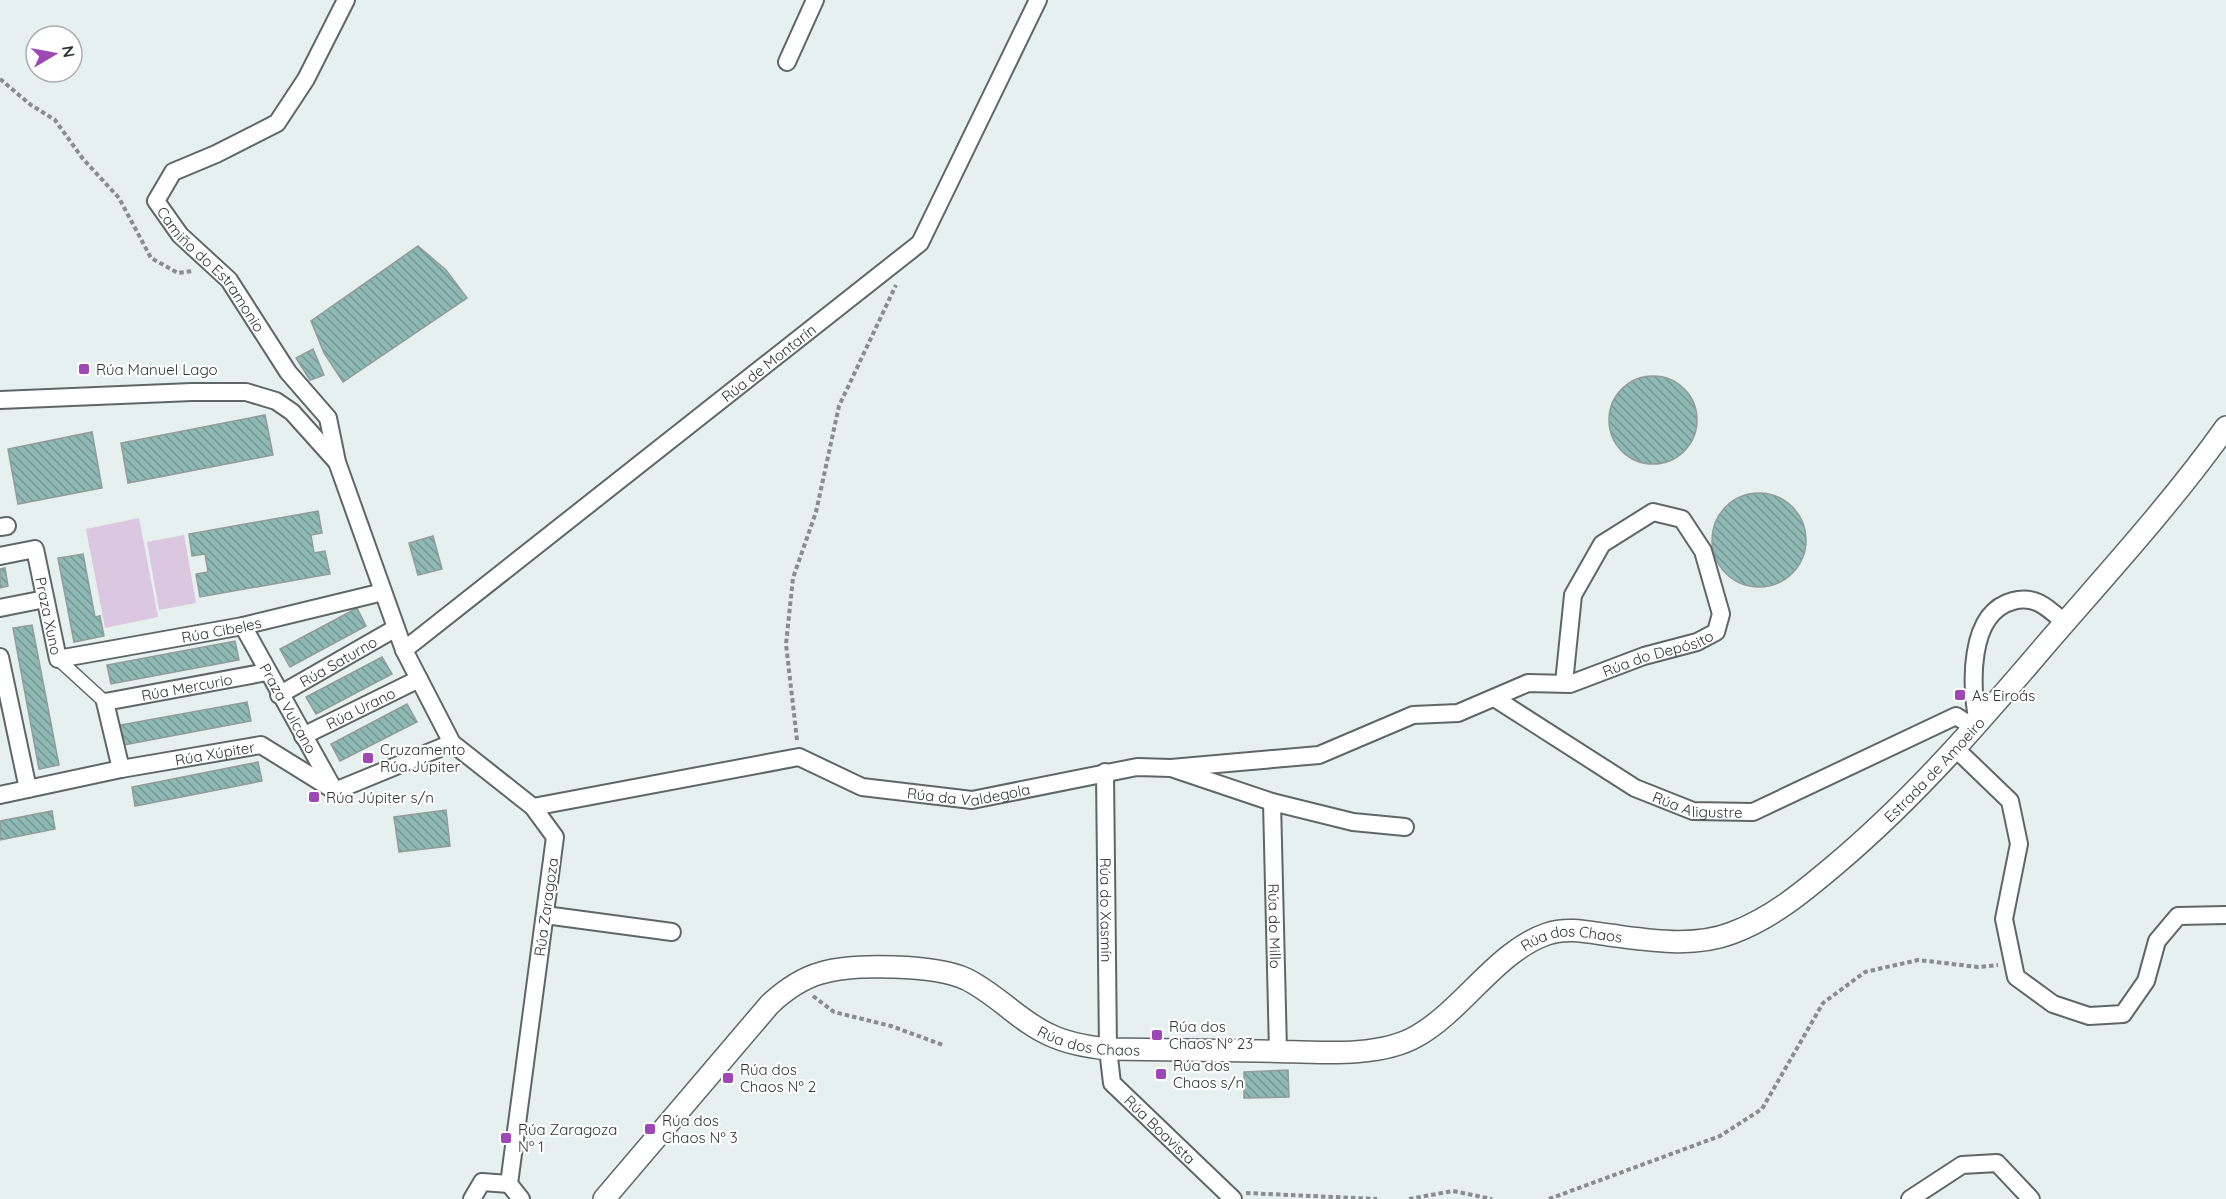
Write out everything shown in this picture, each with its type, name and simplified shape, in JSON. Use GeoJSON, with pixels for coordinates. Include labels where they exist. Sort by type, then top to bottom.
{"type":"FeatureCollection","features":[{"type":"Feature","properties":{"kind":"street","name":"Camiño do Estramonio"},"geometry":{"type":"LineString","coordinates":[[337,462],[328,418],[288,372],[229,280],[180,235],[156,201],[173,172],[216,154],[277,123],[306,79],[346,0]]}},
{"type":"Feature","properties":{"kind":"street"},"geometry":{"type":"LineString","coordinates":[[787,62],[815,0]]}},
{"type":"Feature","properties":{"kind":"street","name":"Rúa de Montarín"},"geometry":{"type":"LineString","coordinates":[[404,650],[920,243],[1038,0]]}},
{"type":"Feature","properties":{"kind":"street"},"geometry":{"type":"LineString","coordinates":[[0,400],[246,392],[276,401],[292,412],[337,462]]}},
{"type":"Feature","properties":{"kind":"street","name":"Estrada de Amoeiro"},"geometry":{"type":"LineString","coordinates":[[1654,941],[1685,942],[1728,935],[1756,923],[1791,902],[1882,826],[1956,749],[2065,623],[2165,506],[2226,426]]}},
{"type":"Feature","properties":{"kind":"street","name":"Rúa Zaragoza"},"geometry":{"type":"LineString","coordinates":[[337,462],[404,650],[452,743],[533,807],[555,837],[509,1184]]}},
{"type":"Feature","properties":{"kind":"street","name":"Rúa do Depósito"},"geometry":{"type":"LineString","coordinates":[[1171,768],[1319,755],[1413,715],[1458,714],[1528,683],[1564,684],[1644,656],[1697,642],[1716,632],[1721,614],[1703,551],[1682,519],[1653,512],[1602,544],[1574,595],[1564,684]]}},
{"type":"Feature","properties":{"kind":"street","name":"Praza Xuno"},"geometry":{"type":"LineString","coordinates":[[0,556],[35,549],[58,659],[105,702]]}},
{"type":"Feature","properties":{"kind":"street","name":"Rúa Cibeles"},"geometry":{"type":"LineString","coordinates":[[58,659],[243,627],[383,592]]}},
{"type":"Feature","properties":{"kind":"street"},"geometry":{"type":"LineString","coordinates":[[1976,726],[1972,695],[1977,651],[1984,625],[1993,611],[2007,602],[2032,598],[2046,606],[2065,623]]}},
{"type":"Feature","properties":{"kind":"street"},"geometry":{"type":"LineString","coordinates":[[0,608],[45,599]]}},
{"type":"Feature","properties":{"kind":"street","name":"Praza Vulcano"},"geometry":{"type":"LineString","coordinates":[[243,627],[334,791]]}},
{"type":"Feature","properties":{"kind":"street","name":"Rúa Saturno"},"geometry":{"type":"LineString","coordinates":[[279,695],[396,628]]}},
{"type":"Feature","properties":{"kind":"street"},"geometry":{"type":"LineString","coordinates":[[0,657],[28,789]]}},
{"type":"Feature","properties":{"kind":"street","name":"Rúa Mercurio"},"geometry":{"type":"LineString","coordinates":[[105,702],[267,672]]}},
{"type":"Feature","properties":{"kind":"street","name":"Rúa Urano"},"geometry":{"type":"LineString","coordinates":[[303,736],[419,679]]}},
{"type":"Feature","properties":{"kind":"street","name":"Rúa Aligustre"},"geometry":{"type":"LineString","coordinates":[[1496,699],[1635,788],[1693,812],[1753,812],[1956,716],[1976,726]]}},
{"type":"Feature","properties":{"kind":"street"},"geometry":{"type":"LineString","coordinates":[[105,702],[121,769]]}},
{"type":"Feature","properties":{"kind":"street"},"geometry":{"type":"LineString","coordinates":[[334,791],[452,743]]}},
{"type":"Feature","properties":{"kind":"street","name":"Rúa Xúpiter"},"geometry":{"type":"LineString","coordinates":[[0,795],[121,769],[261,745],[334,791]]}},
{"type":"Feature","properties":{"kind":"street"},"geometry":{"type":"LineString","coordinates":[[1956,749],[2010,801],[2019,844],[2004,919],[2013,964],[2016,977],[2053,1004],[2089,1016],[2123,1014],[2146,981],[2157,941],[2178,916],[2226,915]]}},
{"type":"Feature","properties":{"kind":"street"},"geometry":{"type":"LineString","coordinates":[[533,807],[800,757]]}},
{"type":"Feature","properties":{"kind":"street","name":"Rúa da Valdegola"},"geometry":{"type":"LineString","coordinates":[[800,757],[862,787],[972,800],[1105,772],[1137,767],[1171,768],[1272,802],[1353,822],[1405,827]]}},
{"type":"Feature","properties":{"kind":"street","name":"Rúa do Xasmín"},"geometry":{"type":"LineString","coordinates":[[1105,772],[1108,1049]]}},
{"type":"Feature","properties":{"kind":"street","name":"Rúa do Millo"},"geometry":{"type":"LineString","coordinates":[[1272,802],[1278,1051]]}},
{"type":"Feature","properties":{"kind":"street"},"geometry":{"type":"LineString","coordinates":[[544,915],[672,932]]}},
{"type":"Feature","properties":{"kind":"street","name":"Rúa dos Chaos"},"geometry":{"type":"LineString","coordinates":[[604,1199],[770,1004],[798,984],[821,973],[847,969],[941,971],[966,979],[995,996],[1048,1034],[1075,1045],[1108,1049],[1345,1051],[1400,1045],[1436,1024],[1512,955],[1546,934],[1573,930],[1654,941]]}},
{"type":"Feature","properties":{"kind":"street","name":"Rúa Boavista"},"geometry":{"type":"LineString","coordinates":[[1108,1049],[1112,1083],[1232,1198]]}},
{"type":"Feature","properties":{"kind":"street"},"geometry":{"type":"LineString","coordinates":[[1910,1199],[1962,1165],[1997,1162],[2031,1199]]}},
{"type":"Feature","properties":{"kind":"street"},"geometry":{"type":"LineString","coordinates":[[472,1199],[482,1182],[509,1184],[521,1199]]}},
{"type":"Feature","properties":{"kind":"path"},"geometry":{"type":"LineString","coordinates":[[0,79],[31,105],[55,120],[82,159],[119,198],[152,258],[178,273],[217,269]]}},
{"type":"Feature","properties":{"kind":"path"},"geometry":{"type":"LineString","coordinates":[[800,757],[792,714],[786,644],[793,578],[816,512],[839,406],[897,283]]}},
{"type":"Feature","properties":{"kind":"path"},"geometry":{"type":"LineString","coordinates":[[1549,1199],[1720,1136],[1762,1109],[1823,1003],[1865,972],[1918,960],[1978,967],[2013,964]]}},
{"type":"Feature","properties":{"kind":"path"},"geometry":{"type":"LineString","coordinates":[[798,984],[834,1012],[891,1026],[943,1045]]}},
{"type":"Feature","properties":{"kind":"path"},"geometry":{"type":"LineString","coordinates":[[1409,1199],[1453,1191],[1492,1199]]}},
{"type":"Feature","properties":{"kind":"path"},"geometry":{"type":"LineString","coordinates":[[1232,1198],[1243,1193],[1377,1199]]}},
{"type":"Feature","properties":{"kind":"shaded area"},"geometry":{"type":"Polygon","coordinates":[[[139,518],[158,617],[105,628],[86,529],[139,518]]]}},
{"type":"Feature","properties":{"kind":"shaded area"},"geometry":{"type":"Polygon","coordinates":[[[184,535],[196,603],[159,610],[147,542],[184,535]]]}},
{"type":"Feature","properties":{"kind":"building"},"geometry":{"type":"Polygon","coordinates":[[[418,246],[446,270],[467,298],[343,382],[324,353],[311,321],[418,246]]]}},
{"type":"Feature","properties":{"kind":"building"},"geometry":{"type":"Polygon","coordinates":[[[313,349],[324,375],[310,380],[296,358],[313,349]]]}},
{"type":"Feature","properties":{"kind":"building"},"geometry":{"type":"Polygon","coordinates":[[[1653,376],[1670,379],[1684,389],[1694,403],[1697,420],[1694,437],[1684,451],[1670,461],[1653,464],[1636,461],[1622,451],[1612,437],[1609,420],[1612,403],[1622,389],[1636,379],[1653,376]]]}},
{"type":"Feature","properties":{"kind":"building"},"geometry":{"type":"Polygon","coordinates":[[[265,415],[273,455],[128,483],[121,443],[265,415]]]}},
{"type":"Feature","properties":{"kind":"building"},"geometry":{"type":"Polygon","coordinates":[[[92,432],[102,488],[18,504],[8,449],[92,432]]]}},
{"type":"Feature","properties":{"kind":"building"},"geometry":{"type":"Polygon","coordinates":[[[1750,493],[1768,493],[1793,506],[1803,522],[1806,540],[1803,558],[1793,574],[1768,587],[1750,587],[1725,574],[1712,549],[1712,531],[1725,506],[1750,493]]]}},
{"type":"Feature","properties":{"kind":"building"},"geometry":{"type":"Polygon","coordinates":[[[318,511],[322,533],[311,535],[314,553],[325,551],[330,574],[200,597],[196,574],[208,572],[205,554],[192,556],[189,534],[318,511]]]}},
{"type":"Feature","properties":{"kind":"building"},"geometry":{"type":"Polygon","coordinates":[[[433,536],[442,569],[418,575],[409,543],[433,536]]]}},
{"type":"Feature","properties":{"kind":"building"},"geometry":{"type":"Polygon","coordinates":[[[83,554],[95,617],[100,616],[104,636],[74,642],[58,558],[83,554]]]}},
{"type":"Feature","properties":{"kind":"building"},"geometry":{"type":"Polygon","coordinates":[[[5,568],[8,586],[0,588],[0,569],[5,568]]]}},
{"type":"Feature","properties":{"kind":"building"},"geometry":{"type":"Polygon","coordinates":[[[357,608],[366,626],[290,667],[280,649],[357,608]]]}},
{"type":"Feature","properties":{"kind":"building"},"geometry":{"type":"Polygon","coordinates":[[[32,625],[59,765],[39,769],[13,628],[32,625]]]}},
{"type":"Feature","properties":{"kind":"building"},"geometry":{"type":"Polygon","coordinates":[[[235,641],[239,660],[111,684],[107,665],[235,641]]]}},
{"type":"Feature","properties":{"kind":"building"},"geometry":{"type":"Polygon","coordinates":[[[382,657],[392,674],[316,714],[306,697],[382,657]]]}},
{"type":"Feature","properties":{"kind":"building"},"geometry":{"type":"Polygon","coordinates":[[[247,702],[251,721],[123,745],[120,725],[247,702]]]}},
{"type":"Feature","properties":{"kind":"building"},"geometry":{"type":"Polygon","coordinates":[[[407,704],[417,722],[340,761],[331,744],[407,704]]]}},
{"type":"Feature","properties":{"kind":"building"},"geometry":{"type":"Polygon","coordinates":[[[258,762],[262,781],[135,806],[132,787],[258,762]]]}},
{"type":"Feature","properties":{"kind":"building"},"geometry":{"type":"Polygon","coordinates":[[[446,810],[450,846],[399,852],[394,817],[446,810]]]}},
{"type":"Feature","properties":{"kind":"building"},"geometry":{"type":"Polygon","coordinates":[[[52,811],[55,829],[0,840],[0,821],[52,811]]]}},
{"type":"Feature","properties":{"kind":"building"},"geometry":{"type":"Polygon","coordinates":[[[1288,1070],[1289,1097],[1244,1098],[1244,1072],[1288,1070]]]}},
{"type":"Feature","properties":{"kind":"place","name":"Rúa Manuel Lago"},"geometry":{"type":"Point","coordinates":[84,369]}},
{"type":"Feature","properties":{"kind":"place","name":"As Eiroás"},"geometry":{"type":"Point","coordinates":[1960,695]}},
{"type":"Feature","properties":{"kind":"place","name":"Cruzamento Rúa Júpiter"},"geometry":{"type":"Point","coordinates":[368,758]}},
{"type":"Feature","properties":{"kind":"place","name":"Rúa Júpiter s/n"},"geometry":{"type":"Point","coordinates":[314,797]}},
{"type":"Feature","properties":{"kind":"place","name":"Rúa dos Chaos Nº 23"},"geometry":{"type":"Point","coordinates":[1157,1035]}},
{"type":"Feature","properties":{"kind":"place","name":"Rúa dos Chaos s/n"},"geometry":{"type":"Point","coordinates":[1161,1074]}},
{"type":"Feature","properties":{"kind":"place","name":"Rúa dos Chaos Nº 2"},"geometry":{"type":"Point","coordinates":[728,1078]}},
{"type":"Feature","properties":{"kind":"place","name":"Rúa dos Chaos Nº 3"},"geometry":{"type":"Point","coordinates":[650,1129]}},
{"type":"Feature","properties":{"kind":"place","name":"Rúa Zaragoza Nº 1"},"geometry":{"type":"Point","coordinates":[506,1138]}}]}
